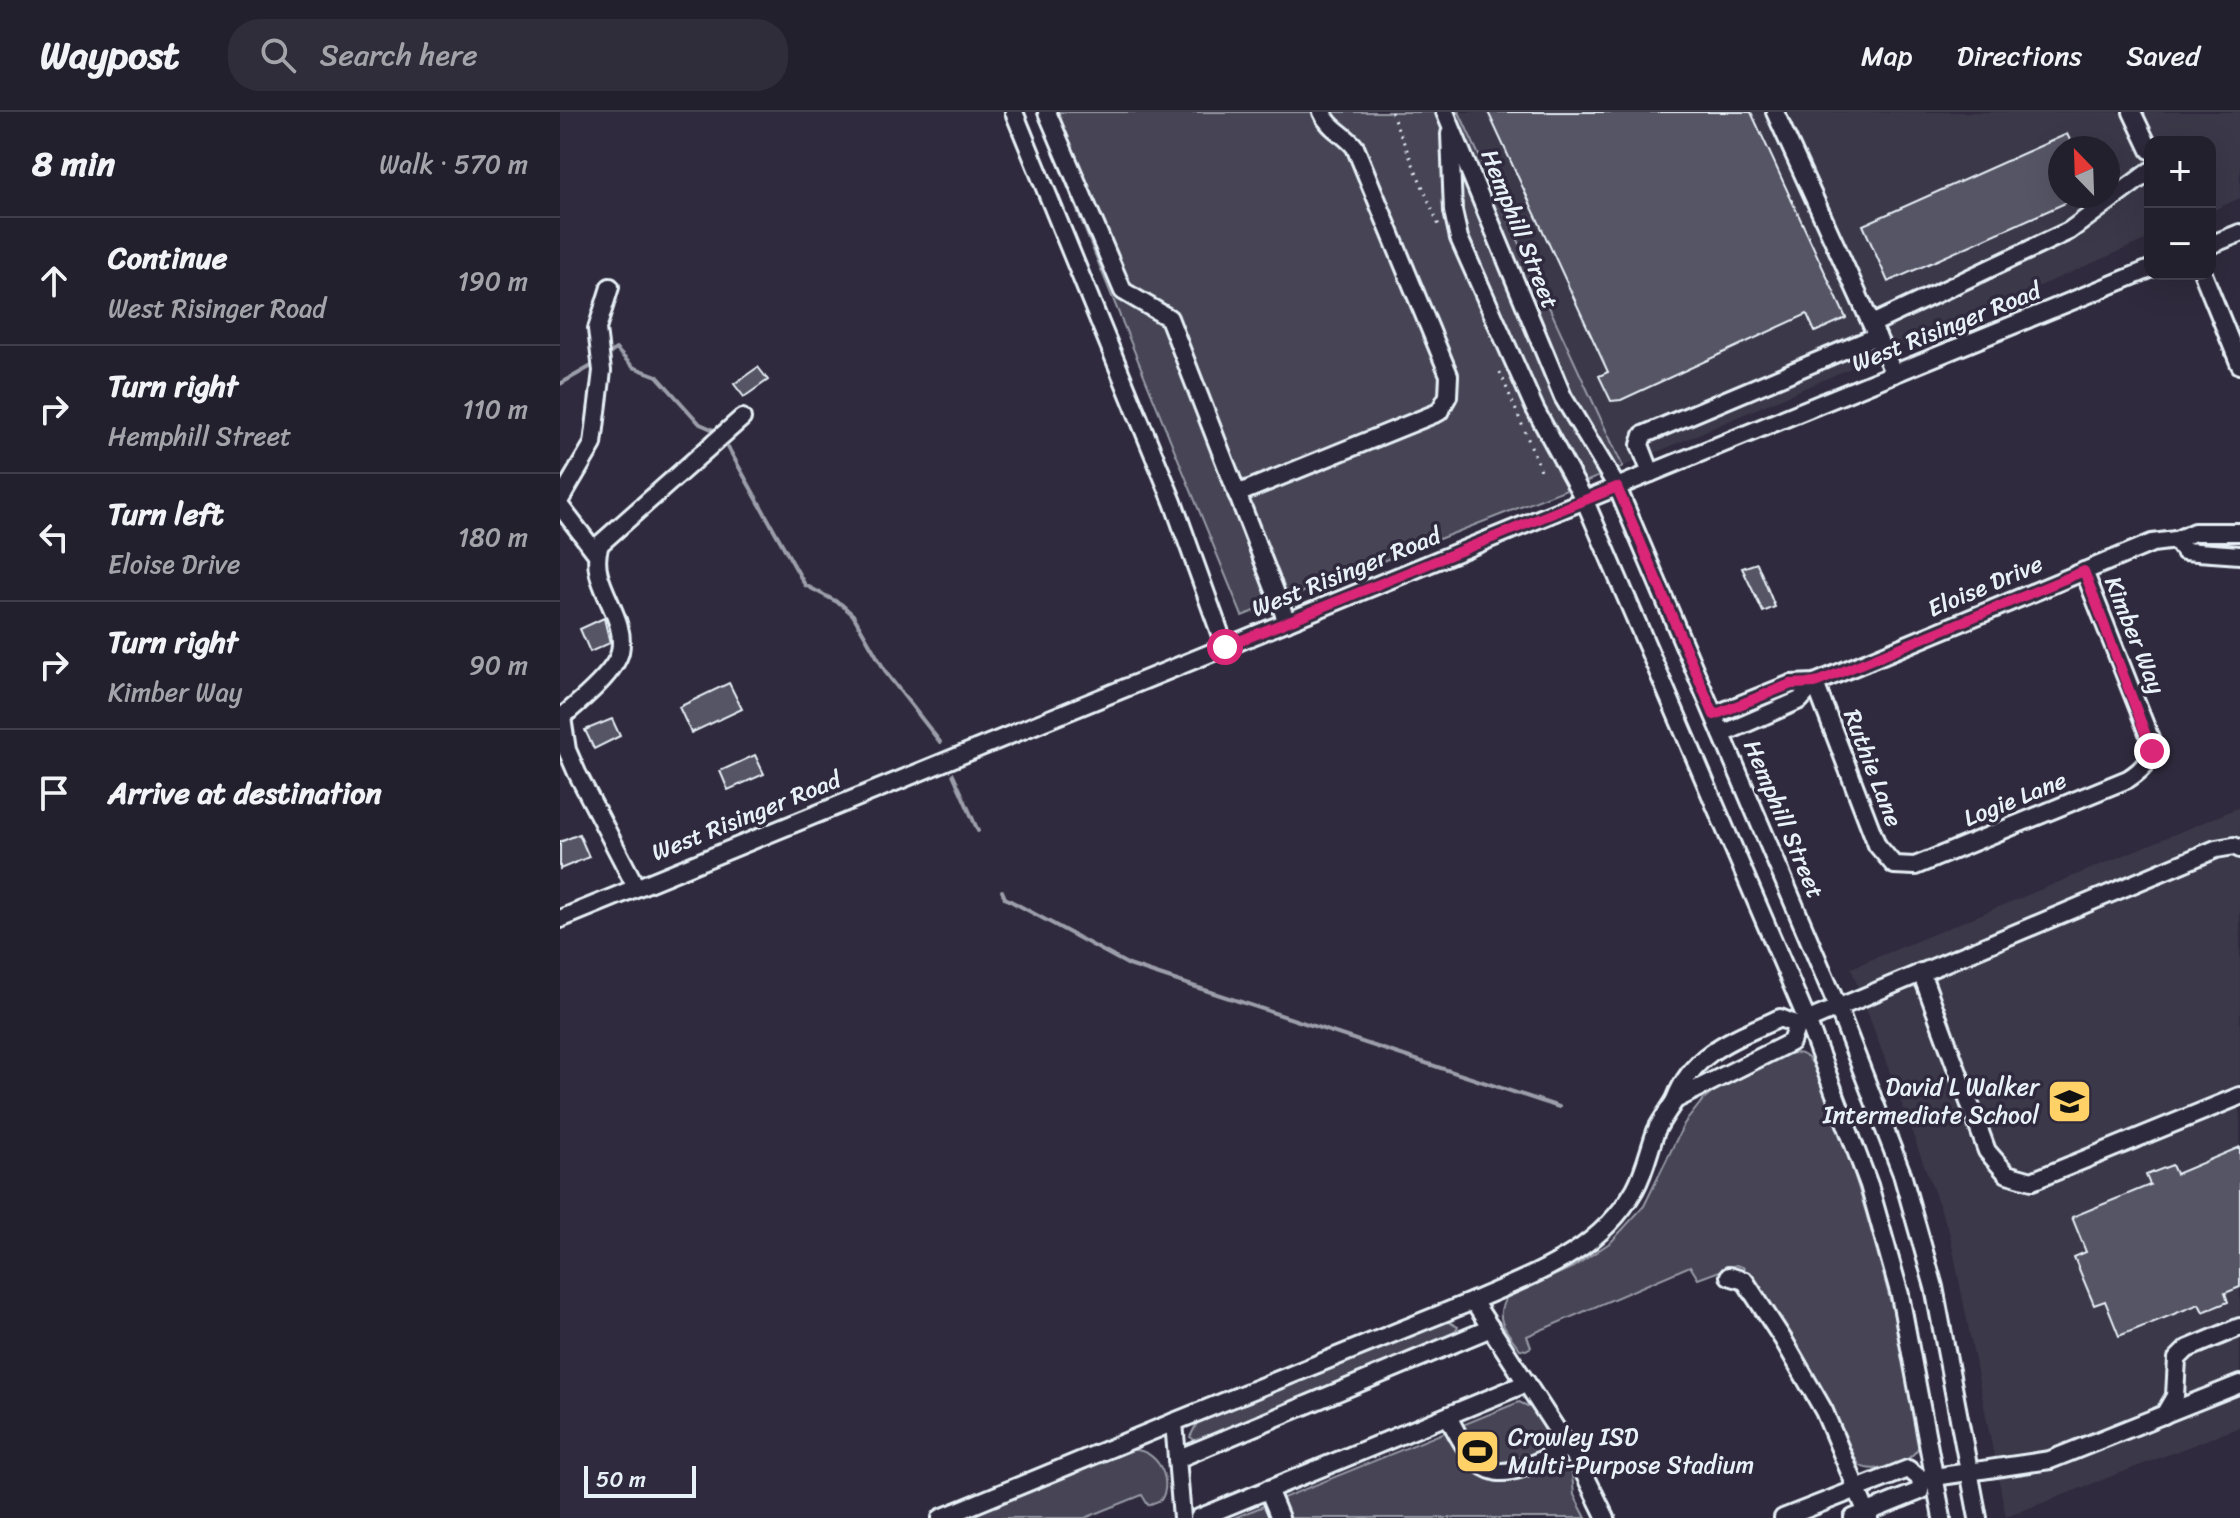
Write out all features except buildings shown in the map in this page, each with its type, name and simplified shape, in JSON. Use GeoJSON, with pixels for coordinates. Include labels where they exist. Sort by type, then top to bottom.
{"type":"FeatureCollection","features":[{"type":"Feature","properties":{"kind":"street"},"geometry":{"type":"LineString","coordinates":[[1014,112],[1173,502],[1225,647]]}},
{"type":"Feature","properties":{"kind":"street"},"geometry":{"type":"LineString","coordinates":[[1047,112],[1123,291],[1169,318],[1287,622]]}},
{"type":"Feature","properties":{"kind":"street"},"geometry":{"type":"LineString","coordinates":[[1237,494],[1439,412],[1448,396],[1449,375],[1355,147],[1345,134],[1328,125],[1322,112]]}},
{"type":"Feature","properties":{"kind":"street"},"geometry":{"type":"LineString","coordinates":[[1775,112],[1894,374]]}},
{"type":"Feature","properties":{"kind":"street"},"geometry":{"type":"LineString","coordinates":[[2132,112],[2144,137]]}},
{"type":"Feature","properties":{"kind":"street","name":"Hemphill Street"},"geometry":{"type":"LineString","coordinates":[[1447,117],[1563,397],[1617,487],[1838,1008],[1902,1174],[1934,1287],[1978,1518]]}},
{"type":"Feature","properties":{"kind":"street","name":"Hemphill Street"},"geometry":{"type":"LineString","coordinates":[[1447,117],[1453,211],[1459,238],[1535,409],[1585,501],[1869,1185],[1900,1295],[1928,1477],[1942,1518]]}},
{"type":"Feature","properties":{"kind":"street"},"geometry":{"type":"LineString","coordinates":[[1651,473],[1640,445],[1643,435],[1875,330],[2069,231],[2144,175]]}},
{"type":"Feature","properties":{"kind":"street"},"geometry":{"type":"LineString","coordinates":[[2216,243],[2240,233]]}},
{"type":"Feature","properties":{"kind":"street","name":"West Risinger Road"},"geometry":{"type":"LineString","coordinates":[[560,919],[2144,271]]}},
{"type":"Feature","properties":{"kind":"street"},"geometry":{"type":"LineString","coordinates":[[2205,280],[2240,365]]}},
{"type":"Feature","properties":{"kind":"street"},"geometry":{"type":"LineString","coordinates":[[596,553],[560,503],[593,444],[602,371],[597,329],[610,287]]}},
{"type":"Feature","properties":{"kind":"street"},"geometry":{"type":"LineString","coordinates":[[636,887],[577,773],[567,750],[561,717],[595,688],[619,654],[620,634],[597,574],[596,553],[600,544],[742,418]]}},
{"type":"Feature","properties":{"kind":"street","name":"Eloise Drive"},"geometry":{"type":"LineString","coordinates":[[1714,715],[1791,684],[1815,683],[2152,543],[2176,540],[2194,532],[2240,532]]}},
{"type":"Feature","properties":{"kind":"street"},"geometry":{"type":"LineString","coordinates":[[2176,540],[2184,551],[2240,555]]}},
{"type":"Feature","properties":{"kind":"street","name":"Kimber Way"},"geometry":{"type":"LineString","coordinates":[[2084,571],[2150,738],[2152,751],[2149,762]]}},
{"type":"Feature","properties":{"kind":"street","name":"Eloise Drive"},"geometry":{"type":"LineString","coordinates":[[1722,734],[1800,700],[1815,683]]}},
{"type":"Feature","properties":{"kind":"street","name":"Ruthie Lane"},"geometry":{"type":"LineString","coordinates":[[1815,683],[1877,845],[1894,865]]}},
{"type":"Feature","properties":{"kind":"street","name":"Logie Lane"},"geometry":{"type":"LineString","coordinates":[[1894,865],[1904,867],[1929,860],[2128,779],[2149,762]]}},
{"type":"Feature","properties":{"kind":"street"},"geometry":{"type":"LineString","coordinates":[[941,1518],[1473,1301],[1555,1265],[1587,1246],[1615,1220],[1637,1185],[1658,1128],[1675,1100],[1683,1079],[1703,1055],[1780,1018],[1802,1023],[2216,849],[2240,849]]}},
{"type":"Feature","properties":{"kind":"street"},"geometry":{"type":"LineString","coordinates":[[1921,972],[1987,1151],[2007,1174],[2032,1181],[2240,1096]]}},
{"type":"Feature","properties":{"kind":"street"},"geometry":{"type":"LineString","coordinates":[[1675,1100],[1791,1042],[1802,1023]]}},
{"type":"Feature","properties":{"kind":"street"},"geometry":{"type":"LineString","coordinates":[[1729,1276],[1745,1281],[1824,1411],[1863,1516],[1920,1491],[1928,1477]]}},
{"type":"Feature","properties":{"kind":"street"},"geometry":{"type":"LineString","coordinates":[[1473,1301],[1568,1447],[1606,1518]]}},
{"type":"Feature","properties":{"kind":"street"},"geometry":{"type":"LineString","coordinates":[[2164,1415],[2175,1396],[2177,1359],[2187,1349],[2240,1327]]}},
{"type":"Feature","properties":{"kind":"street"},"geometry":{"type":"LineString","coordinates":[[1177,1459],[1491,1328]]}},
{"type":"Feature","properties":{"kind":"street"},"geometry":{"type":"LineString","coordinates":[[1199,1518],[1527,1383]]}},
{"type":"Feature","properties":{"kind":"street"},"geometry":{"type":"LineString","coordinates":[[1783,1518],[1908,1469],[1928,1477],[2050,1460],[2240,1384]]}},
{"type":"Feature","properties":{"kind":"street"},"geometry":{"type":"LineString","coordinates":[[1448,1416],[1464,1448],[1480,1465],[1496,1473],[1519,1471],[1568,1447]]}},
{"type":"Feature","properties":{"kind":"street"},"geometry":{"type":"LineString","coordinates":[[1174,1422],[1182,1518]]}},
{"type":"Feature","properties":{"kind":"street"},"geometry":{"type":"LineString","coordinates":[[1268,1489],[1280,1518]]}},
{"type":"Feature","properties":{"kind":"shaded area"},"geometry":{"type":"Polygon","coordinates":[[[1037,112],[1459,112],[1623,467],[1242,616],[1037,112]]]}},
{"type":"Feature","properties":{"kind":"shaded area"},"geometry":{"type":"Polygon","coordinates":[[[1459,112],[2240,112],[2240,198],[2216,209],[2216,136],[2144,136],[2144,241],[1623,467],[1459,112]]]}},
{"type":"Feature","properties":{"kind":"shaded area","name":"David L Walker Intermediate School"},"geometry":{"type":"Polygon","coordinates":[[[2240,807],[2240,1427],[2006,1517],[1950,1235],[1851,968],[2240,807]]]}},
{"type":"Feature","properties":{"kind":"shaded area"},"geometry":{"type":"Polygon","coordinates":[[[1791,1053],[1808,1058],[1821,1081],[1857,1183],[1894,1314],[1908,1374],[1918,1448],[1908,1459],[1891,1466],[1873,1469],[1859,1465],[1821,1388],[1743,1267],[1736,1265],[1698,1279],[1690,1266],[1527,1336],[1531,1347],[1526,1350],[1515,1343],[1501,1318],[1507,1297],[1573,1267],[1611,1242],[1644,1206],[1684,1124],[1702,1101],[1727,1081],[1791,1053]]]}},
{"type":"Feature","properties":{"kind":"shaded area"},"geometry":{"type":"Polygon","coordinates":[[[1447,1321],[1458,1327],[1454,1335],[1201,1440],[1190,1437],[1197,1423],[1447,1321]]]}},
{"type":"Feature","properties":{"kind":"shaded area","name":"Crowley ISD Multi-Purpose Stadium"},"geometry":{"type":"Polygon","coordinates":[[[1519,1402],[1532,1408],[1572,1474],[1574,1495],[1586,1518],[1234,1518],[1519,1402]]]}},
{"type":"Feature","properties":{"kind":"shaded area"},"geometry":{"type":"Polygon","coordinates":[[[1132,1450],[1148,1454],[1160,1467],[1165,1483],[1161,1500],[1148,1505],[1142,1495],[1085,1518],[966,1518],[1132,1450]]]}},
{"type":"Feature","properties":{"kind":"waterway"},"geometry":{"type":"LineString","coordinates":[[606,356],[616,349],[633,367],[657,376],[700,424],[714,430]]}},
{"type":"Feature","properties":{"kind":"waterway"},"geometry":{"type":"LineString","coordinates":[[560,384],[595,364]]}},
{"type":"Feature","properties":{"kind":"waterway"},"geometry":{"type":"LineString","coordinates":[[725,442],[805,585],[841,604],[853,615],[887,674],[940,742]]}},
{"type":"Feature","properties":{"kind":"waterway"},"geometry":{"type":"LineString","coordinates":[[953,774],[978,831]]}},
{"type":"Feature","properties":{"kind":"waterway"},"geometry":{"type":"LineString","coordinates":[[1002,891],[1005,898],[1129,965],[1559,1107]]}},
{"type":"Feature","properties":{"kind":"place","name":"David L Walker Intermediate School"},"geometry":{"type":"Point","coordinates":[2070,1101]}},
{"type":"Feature","properties":{"kind":"place","name":"Crowley ISD Multi-Purpose Stadium"},"geometry":{"type":"Point","coordinates":[1477,1451]}},
{"type":"Feature","properties":{"kind":"route"},"geometry":{"type":"LineString","coordinates":[[1225,647],[1617,487],[1714,715],[1791,684],[1815,683],[2084,571],[2150,738],[2152,751]]}}]}
